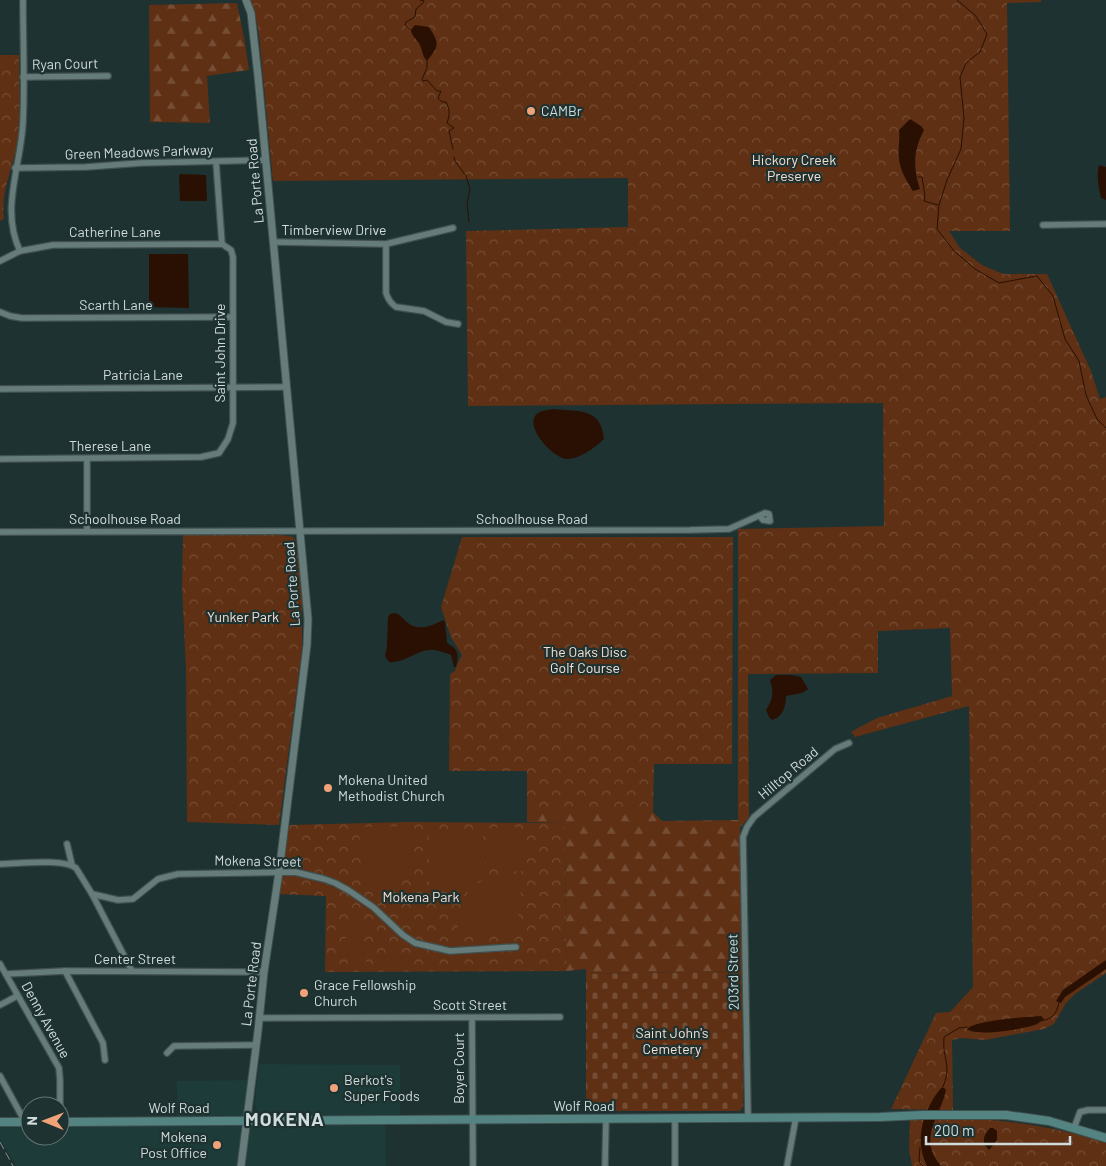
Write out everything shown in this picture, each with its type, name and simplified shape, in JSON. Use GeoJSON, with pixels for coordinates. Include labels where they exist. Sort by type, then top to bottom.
{"type":"FeatureCollection","features":[{"type":"Feature","properties":{"kind":"main road","name":"Wolf Road"},"geometry":{"type":"LineString","coordinates":[[70,1122],[1006,1115],[1049,1121],[1106,1138]]}},
{"type":"Feature","properties":{"kind":"main road"},"geometry":{"type":"LineString","coordinates":[[0,1122],[20,1122]]}},
{"type":"Feature","properties":{"kind":"street"},"geometry":{"type":"LineString","coordinates":[[20,251],[9,228],[7,192],[21,145],[23,122],[22,0]]}},
{"type":"Feature","properties":{"kind":"street","name":"La Porte Road"},"geometry":{"type":"LineString","coordinates":[[241,1166],[264,972],[279,872],[307,645],[308,606],[258,76],[251,12],[246,0]]}},
{"type":"Feature","properties":{"kind":"street","name":"Ryan Court"},"geometry":{"type":"LineString","coordinates":[[23,76],[108,76]]}},
{"type":"Feature","properties":{"kind":"street","name":"Green Meadows Parkway"},"geometry":{"type":"LineString","coordinates":[[14,168],[265,160]]}},
{"type":"Feature","properties":{"kind":"street"},"geometry":{"type":"LineString","coordinates":[[216,162],[222,244]]}},
{"type":"Feature","properties":{"kind":"street"},"geometry":{"type":"LineString","coordinates":[[1042,225],[1106,224]]}},
{"type":"Feature","properties":{"kind":"street","name":"Timberview Drive"},"geometry":{"type":"LineString","coordinates":[[273,242],[386,244],[454,228]]}},
{"type":"Feature","properties":{"kind":"street","name":"Saint John Drive"},"geometry":{"type":"LineString","coordinates":[[219,453],[228,439],[233,423],[233,257],[230,250],[222,244]]}},
{"type":"Feature","properties":{"kind":"street","name":"Catherine Lane"},"geometry":{"type":"LineString","coordinates":[[0,261],[20,251],[42,246],[222,244]]}},
{"type":"Feature","properties":{"kind":"street"},"geometry":{"type":"LineString","coordinates":[[386,244],[386,293],[392,304],[424,312],[446,322],[458,324]]}},
{"type":"Feature","properties":{"kind":"street","name":"Scarth Lane"},"geometry":{"type":"LineString","coordinates":[[0,312],[22,318],[233,317]]}},
{"type":"Feature","properties":{"kind":"street","name":"Patricia Lane"},"geometry":{"type":"LineString","coordinates":[[0,389],[287,387]]}},
{"type":"Feature","properties":{"kind":"street","name":"Therese Lane"},"geometry":{"type":"LineString","coordinates":[[0,459],[190,458],[219,453]]}},
{"type":"Feature","properties":{"kind":"street"},"geometry":{"type":"LineString","coordinates":[[87,458],[87,531]]}},
{"type":"Feature","properties":{"kind":"street","name":"Schoolhouse Road"},"geometry":{"type":"LineString","coordinates":[[0,532],[729,529],[760,516]]}},
{"type":"Feature","properties":{"kind":"street","name":"Hilltop Road"},"geometry":{"type":"LineString","coordinates":[[747,827],[754,817],[835,750],[849,742]]}},
{"type":"Feature","properties":{"kind":"street","name":"203rd Street"},"geometry":{"type":"LineString","coordinates":[[747,827],[743,837],[748,1118]]}},
{"type":"Feature","properties":{"kind":"street"},"geometry":{"type":"LineString","coordinates":[[67,844],[72,865]]}},
{"type":"Feature","properties":{"kind":"street"},"geometry":{"type":"LineString","coordinates":[[0,864],[55,863],[72,865],[76,868],[92,894],[132,971]]}},
{"type":"Feature","properties":{"kind":"street","name":"Mokena Street"},"geometry":{"type":"LineString","coordinates":[[92,894],[118,900],[133,899],[158,879],[178,874],[279,872],[304,874],[335,883],[373,907],[409,940],[423,946],[450,951],[516,947]]}},
{"type":"Feature","properties":{"kind":"street","name":"Denny Avenue"},"geometry":{"type":"LineString","coordinates":[[0,964],[59,1068],[60,1096]]}},
{"type":"Feature","properties":{"kind":"street"},"geometry":{"type":"LineString","coordinates":[[65,971],[103,1043],[105,1060]]}},
{"type":"Feature","properties":{"kind":"street","name":"Center Street"},"geometry":{"type":"LineString","coordinates":[[6,974],[65,971],[264,972]]}},
{"type":"Feature","properties":{"kind":"street"},"geometry":{"type":"LineString","coordinates":[[0,1005],[17,996]]}},
{"type":"Feature","properties":{"kind":"street","name":"Scott Street"},"geometry":{"type":"LineString","coordinates":[[260,1018],[560,1017]]}},
{"type":"Feature","properties":{"kind":"street","name":"Boyer Court"},"geometry":{"type":"LineString","coordinates":[[472,1018],[473,1166]]}},
{"type":"Feature","properties":{"kind":"street"},"geometry":{"type":"LineString","coordinates":[[167,1053],[174,1046],[256,1045]]}},
{"type":"Feature","properties":{"kind":"street"},"geometry":{"type":"LineString","coordinates":[[0,1076],[20,1109]]}},
{"type":"Feature","properties":{"kind":"street"},"geometry":{"type":"LineString","coordinates":[[1074,1128],[1080,1112],[1106,1110]]}},
{"type":"Feature","properties":{"kind":"street"},"geometry":{"type":"LineString","coordinates":[[788,1166],[796,1117]]}},
{"type":"Feature","properties":{"kind":"street"},"geometry":{"type":"LineString","coordinates":[[605,1166],[606,1118]]}},
{"type":"Feature","properties":{"kind":"street"},"geometry":{"type":"LineString","coordinates":[[675,1118],[675,1166]]}},
{"type":"Feature","properties":{"kind":"shaded area"},"geometry":{"type":"Polygon","coordinates":[[[415,25],[429,27],[435,37],[436,48],[427,61],[411,30],[415,25]]]}},
{"type":"Feature","properties":{"kind":"shaded area"},"geometry":{"type":"Polygon","coordinates":[[[910,119],[924,130],[915,159],[920,189],[913,191],[899,162],[899,130],[910,119]]]}},
{"type":"Feature","properties":{"kind":"shaded area"},"geometry":{"type":"Polygon","coordinates":[[[1099,165],[1106,167],[1106,200],[1101,198],[1100,194],[1099,165]]]}},
{"type":"Feature","properties":{"kind":"shaded area"},"geometry":{"type":"Polygon","coordinates":[[[179,175],[206,175],[207,201],[180,201],[179,175]]]}},
{"type":"Feature","properties":{"kind":"shaded area"},"geometry":{"type":"Polygon","coordinates":[[[149,254],[188,254],[189,308],[149,307],[149,254]]]}},
{"type":"Feature","properties":{"kind":"shaded area"},"geometry":{"type":"Polygon","coordinates":[[[553,409],[580,411],[593,416],[602,429],[604,439],[582,455],[572,459],[561,457],[554,453],[541,440],[534,425],[534,418],[538,413],[553,409]]]}},
{"type":"Feature","properties":{"kind":"shaded area"},"geometry":{"type":"Polygon","coordinates":[[[395,613],[416,627],[431,626],[443,620],[445,622],[447,643],[457,653],[456,667],[454,667],[451,655],[435,650],[423,651],[401,661],[389,662],[385,656],[388,617],[390,614],[395,613]]]}},
{"type":"Feature","properties":{"kind":"shaded area"},"geometry":{"type":"Polygon","coordinates":[[[776,675],[801,677],[808,689],[802,693],[786,696],[783,711],[776,719],[772,720],[766,710],[772,696],[770,680],[776,675]]]}},
{"type":"Feature","properties":{"kind":"shaded area"},"geometry":{"type":"Polygon","coordinates":[[[1106,960],[1106,969],[1065,997],[1061,1003],[1056,1001],[1063,990],[1106,960]]]}},
{"type":"Feature","properties":{"kind":"shaded area"},"geometry":{"type":"Polygon","coordinates":[[[1041,1016],[1044,1019],[1037,1024],[1012,1030],[980,1032],[967,1029],[980,1023],[991,1021],[1041,1016]]]}},
{"type":"Feature","properties":{"kind":"shaded area"},"geometry":{"type":"Polygon","coordinates":[[[259,1064],[400,1065],[400,1115],[261,1115],[256,1109],[255,1103],[259,1064]]]}},
{"type":"Feature","properties":{"kind":"shaded area"},"geometry":{"type":"Polygon","coordinates":[[[250,1080],[245,1119],[177,1119],[177,1081],[250,1080]]]}},
{"type":"Feature","properties":{"kind":"shaded area"},"geometry":{"type":"Polygon","coordinates":[[[941,1088],[946,1090],[930,1137],[934,1156],[941,1166],[927,1166],[921,1146],[922,1126],[929,1106],[941,1088]]]}},
{"type":"Feature","properties":{"kind":"shaded area"},"geometry":{"type":"Polygon","coordinates":[[[385,1121],[386,1166],[243,1166],[248,1123],[385,1121]]]}},
{"type":"Feature","properties":{"kind":"shaded area"},"geometry":{"type":"Polygon","coordinates":[[[245,1122],[240,1166],[16,1166],[0,1139],[0,1123],[20,1123],[20,1146],[70,1146],[70,1123],[245,1122]]]}},
{"type":"Feature","properties":{"kind":"shaded area"},"geometry":{"type":"Polygon","coordinates":[[[990,1128],[997,1131],[997,1140],[989,1150],[984,1139],[990,1128]]]}},
{"type":"Feature","properties":{"kind":"green space","name":"Hickory Creek Preserve"},"geometry":{"type":"Polygon","coordinates":[[[250,0],[1041,0],[1041,2],[1007,3],[1010,231],[949,231],[960,248],[982,265],[1004,274],[1047,274],[1091,371],[1100,399],[1106,397],[1106,973],[1075,994],[1066,1003],[1054,1024],[1044,1029],[985,1040],[961,1038],[952,1040],[953,1110],[891,1109],[936,1013],[950,1012],[973,987],[969,706],[855,737],[851,732],[877,718],[952,696],[950,628],[878,631],[878,673],[748,674],[749,818],[738,829],[738,529],[884,526],[883,403],[468,406],[466,231],[628,227],[628,178],[273,181],[259,34],[250,0]]]}},
{"type":"Feature","properties":{"kind":"green space"},"geometry":{"type":"Polygon","coordinates":[[[237,3],[249,70],[207,76],[210,123],[150,122],[149,5],[237,3]]]}},
{"type":"Feature","properties":{"kind":"green space"},"geometry":{"type":"Polygon","coordinates":[[[0,55],[19,55],[20,106],[16,147],[4,198],[4,219],[0,221],[0,55]]]}},
{"type":"Feature","properties":{"kind":"green space","name":"Yunker Park"},"geometry":{"type":"Polygon","coordinates":[[[275,534],[293,537],[297,542],[302,591],[302,649],[279,825],[187,822],[186,670],[182,586],[183,535],[275,534]]]}},
{"type":"Feature","properties":{"kind":"green space","name":"The Oaks Disc Golf Course"},"geometry":{"type":"Polygon","coordinates":[[[462,537],[733,537],[732,764],[654,764],[653,812],[527,812],[527,771],[449,771],[450,674],[454,672],[462,655],[451,637],[441,607],[462,537]]]}},
{"type":"Feature","properties":{"kind":"green space"},"geometry":{"type":"Polygon","coordinates":[[[527,812],[653,812],[662,821],[738,820],[738,829],[740,827],[742,971],[586,974],[586,969],[566,971],[565,823],[527,822],[527,812]]]}},
{"type":"Feature","properties":{"kind":"green space","name":"Mokena Park"},"geometry":{"type":"Polygon","coordinates":[[[407,822],[565,823],[566,971],[325,972],[326,896],[277,894],[289,825],[407,822]]]}},
{"type":"Feature","properties":{"kind":"green space"},"geometry":{"type":"Polygon","coordinates":[[[412,826],[413,850],[408,867],[387,885],[375,891],[367,888],[359,834],[363,827],[412,826]]]}},
{"type":"Feature","properties":{"kind":"green space"},"geometry":{"type":"Polygon","coordinates":[[[519,827],[527,833],[526,871],[516,871],[500,866],[495,861],[489,847],[489,828],[519,827]]]}},
{"type":"Feature","properties":{"kind":"green space"},"geometry":{"type":"Polygon","coordinates":[[[435,829],[482,830],[486,859],[480,873],[465,886],[448,891],[429,890],[429,836],[435,829]]]}},
{"type":"Feature","properties":{"kind":"green space"},"geometry":{"type":"Polygon","coordinates":[[[506,877],[522,880],[517,928],[510,935],[457,937],[460,910],[471,888],[487,879],[506,877]]]}},
{"type":"Feature","properties":{"kind":"green space"},"geometry":{"type":"Polygon","coordinates":[[[360,925],[361,933],[344,935],[343,927],[360,925]]]}},
{"type":"Feature","properties":{"kind":"green space"},"geometry":{"type":"Polygon","coordinates":[[[362,935],[363,943],[346,945],[345,938],[362,935]]]}},
{"type":"Feature","properties":{"kind":"green space"},"geometry":{"type":"Polygon","coordinates":[[[363,945],[365,953],[348,956],[346,948],[363,945]]]}},
{"type":"Feature","properties":{"kind":"green space"},"geometry":{"type":"Polygon","coordinates":[[[365,955],[366,963],[349,966],[348,958],[365,955]]]}},
{"type":"Feature","properties":{"kind":"green space"},"geometry":{"type":"Polygon","coordinates":[[[400,955],[401,966],[382,967],[381,957],[400,955]]]}},
{"type":"Feature","properties":{"kind":"green space","name":"Saint John's Cemetery"},"geometry":{"type":"Polygon","coordinates":[[[742,971],[743,1106],[740,1111],[586,1111],[586,974],[742,971]]]}},
{"type":"Feature","properties":{"kind":"green space"},"geometry":{"type":"Polygon","coordinates":[[[978,1119],[1043,1127],[1106,1143],[1106,1166],[912,1166],[909,1148],[910,1120],[978,1119]]]}},
{"type":"Feature","properties":{"kind":"waterway"},"geometry":{"type":"LineString","coordinates":[[411,30],[405,25],[406,22],[415,17],[416,9],[424,1],[420,0]]}},
{"type":"Feature","properties":{"kind":"waterway"},"geometry":{"type":"LineString","coordinates":[[957,0],[975,15],[987,34],[980,52],[966,63],[960,77],[964,118],[961,149],[947,180],[939,205],[937,229],[954,251],[975,269],[999,283],[1037,276],[1053,296],[1065,339],[1079,361],[1086,395],[1097,419],[1106,428]]}},
{"type":"Feature","properties":{"kind":"waterway"},"geometry":{"type":"LineString","coordinates":[[427,61],[427,68],[422,79],[423,81],[427,80],[437,91],[441,91],[438,98],[442,102],[446,102],[449,112],[447,123],[454,128],[449,131],[453,149]]}},
{"type":"Feature","properties":{"kind":"waterway"},"geometry":{"type":"LineString","coordinates":[[454,157],[466,176],[470,189],[467,204],[469,222]]}},
{"type":"Feature","properties":{"kind":"waterway"},"geometry":{"type":"LineString","coordinates":[[918,177],[922,177],[924,201],[938,205]]}},
{"type":"Feature","properties":{"kind":"waterway"},"geometry":{"type":"LineString","coordinates":[[1039,1021],[1053,1016],[1059,1002]]}},
{"type":"Feature","properties":{"kind":"waterway"},"geometry":{"type":"LineString","coordinates":[[942,1089],[947,1074],[944,1037],[959,1028],[968,1027]]}},
{"type":"Feature","properties":{"kind":"waterway"},"geometry":{"type":"LineString","coordinates":[[920,1147],[919,1162],[923,1166]]}},
{"type":"Feature","properties":{"kind":"railway"},"geometry":{"type":"LineString","coordinates":[[0,1142],[13,1166]]}},
{"type":"Feature","properties":{"kind":"place","name":"CAMBr"},"geometry":{"type":"Point","coordinates":[531,111]}},
{"type":"Feature","properties":{"kind":"place","name":"Mokena United Methodist Church"},"geometry":{"type":"Point","coordinates":[328,788]}},
{"type":"Feature","properties":{"kind":"place","name":"Grace Fellowship Church"},"geometry":{"type":"Point","coordinates":[304,993]}},
{"type":"Feature","properties":{"kind":"place","name":"Berkot's Super Foods"},"geometry":{"type":"Point","coordinates":[334,1088]}},
{"type":"Feature","properties":{"kind":"place","name":"Mokena Post Office"},"geometry":{"type":"Point","coordinates":[217,1145]}},
{"type":"Feature","properties":{"kind":"district","name":"MOKENA"},"geometry":{"type":"Point","coordinates":[285,1119]}}]}
